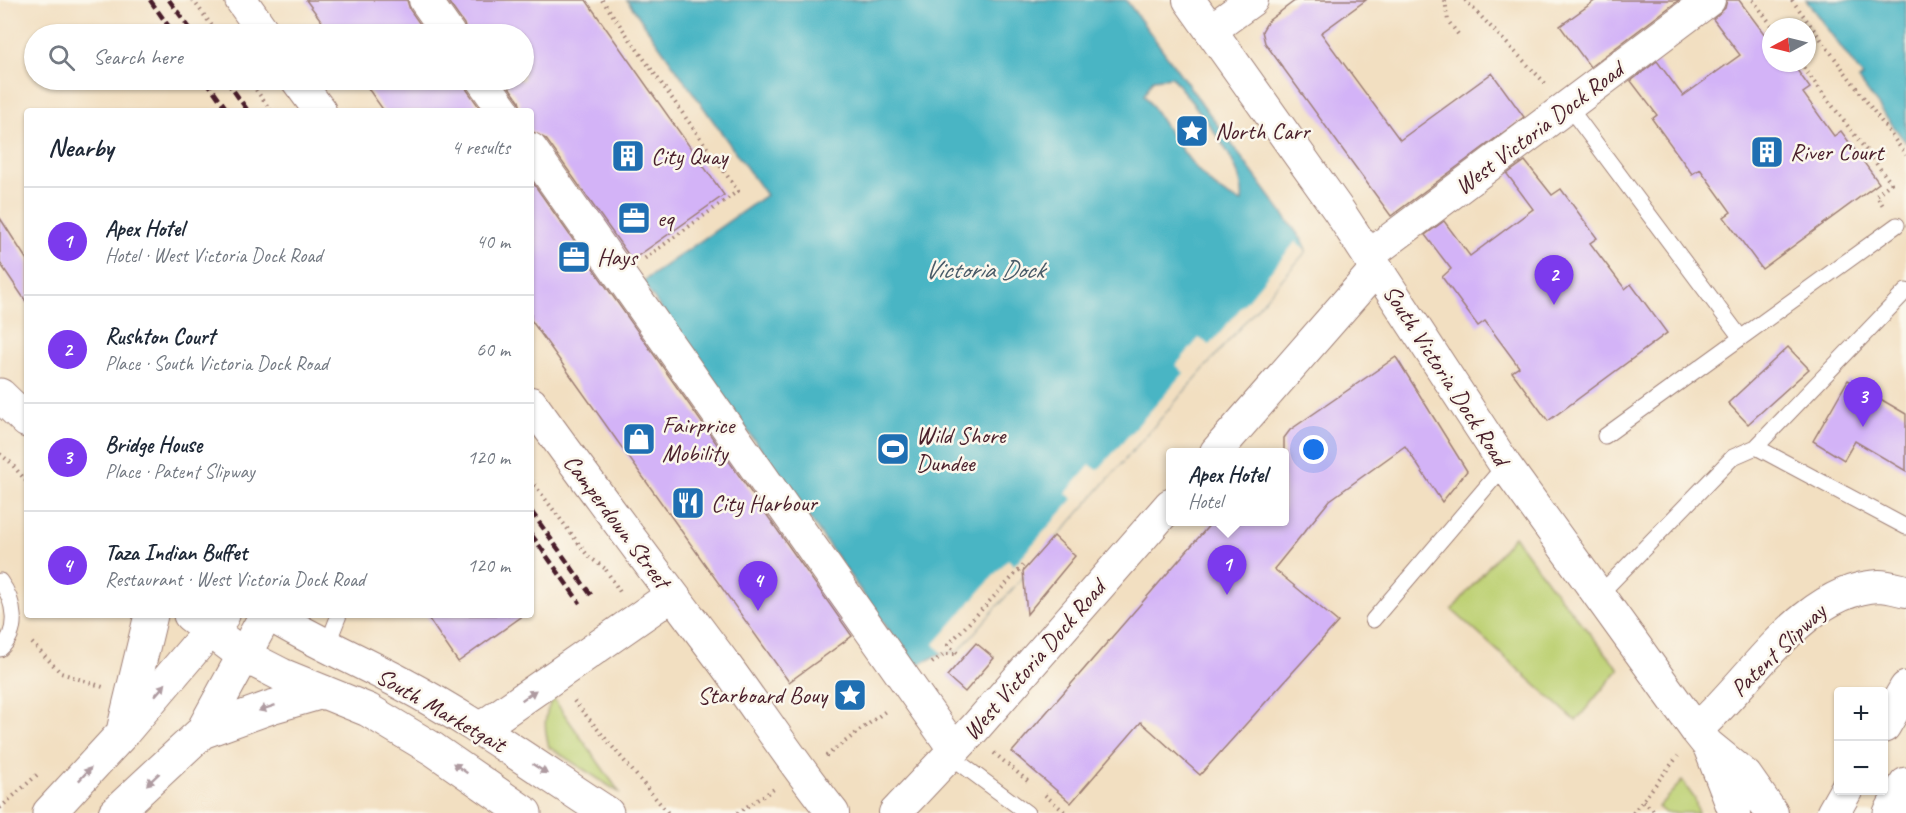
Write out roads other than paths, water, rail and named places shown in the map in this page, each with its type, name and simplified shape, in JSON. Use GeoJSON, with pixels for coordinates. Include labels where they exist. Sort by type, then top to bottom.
{"type":"FeatureCollection","features":[{"type":"Feature","properties":{"kind":"main road"},"geometry":{"type":"LineString","coordinates":[[0,395],[24,418]]}},
{"type":"Feature","properties":{"kind":"main road"},"geometry":{"type":"LineString","coordinates":[[122,734],[150,618]]}},
{"type":"Feature","properties":{"kind":"main road"},"geometry":{"type":"LineString","coordinates":[[115,813],[202,732],[264,618]]}},
{"type":"Feature","properties":{"kind":"main road","name":"South Marketgait"},"geometry":{"type":"LineString","coordinates":[[276,618],[326,648],[400,683],[481,728],[607,813]]}},
{"type":"Feature","properties":{"kind":"main road"},"geometry":{"type":"LineString","coordinates":[[48,813],[122,734],[207,621]]}},
{"type":"Feature","properties":{"kind":"main road","name":"South Marketgait"},"geometry":{"type":"LineString","coordinates":[[207,621],[243,655],[378,715],[433,749],[525,813]]}},
{"type":"Feature","properties":{"kind":"main road"},"geometry":{"type":"LineString","coordinates":[[1888,719],[1906,688]]}},
{"type":"Feature","properties":{"kind":"main road"},"geometry":{"type":"LineString","coordinates":[[202,732],[271,706],[323,692]]}},
{"type":"Feature","properties":{"kind":"main road"},"geometry":{"type":"LineString","coordinates":[[1890,813],[1906,784]]}},
{"type":"Feature","properties":{"kind":"main road"},"geometry":{"type":"LineString","coordinates":[[1833,813],[1843,795]]}},
{"type":"Feature","properties":{"kind":"street"},"geometry":{"type":"LineString","coordinates":[[241,0],[258,24]]}},
{"type":"Feature","properties":{"kind":"street"},"geometry":{"type":"LineString","coordinates":[[425,0],[442,24]]}},
{"type":"Feature","properties":{"kind":"street","name":"South Victoria Dock Road"},"geometry":{"type":"LineString","coordinates":[[1189,0],[1339,210],[1505,465],[1598,596],[1696,741],[1735,813]]}},
{"type":"Feature","properties":{"kind":"street"},"geometry":{"type":"LineString","coordinates":[[1211,30],[1252,0]]}},
{"type":"Feature","properties":{"kind":"street","name":"West Victoria Dock Road"},"geometry":{"type":"LineString","coordinates":[[1220,448],[1372,263],[1462,175],[1568,106],[1661,28],[1710,0]]}},
{"type":"Feature","properties":{"kind":"street"},"geometry":{"type":"LineString","coordinates":[[304,90],[318,108]]}},
{"type":"Feature","properties":{"kind":"street"},"geometry":{"type":"LineString","coordinates":[[489,90],[502,108]]}},
{"type":"Feature","properties":{"kind":"street"},"geometry":{"type":"LineString","coordinates":[[534,153],[913,690],[958,746]]}},
{"type":"Feature","properties":{"kind":"street","name":"Camperdown Street"},"geometry":{"type":"LineString","coordinates":[[481,728],[672,595],[534,408]]}},
{"type":"Feature","properties":{"kind":"street","name":"West Victoria Dock Road"},"geometry":{"type":"LineString","coordinates":[[895,813],[958,746],[1166,510]]}},
{"type":"Feature","properties":{"kind":"street","name":"Patent Slipway"},"geometry":{"type":"LineString","coordinates":[[1696,741],[1790,632],[1822,604],[1856,590],[1881,586],[1906,591]]}},
{"type":"Feature","properties":{"kind":"street"},"geometry":{"type":"LineString","coordinates":[[672,595],[760,713],[800,772],[833,813]]}},
{"type":"Feature","properties":{"kind":"street","name":"South Victoria Dock Road"},"geometry":{"type":"LineString","coordinates":[[1696,741],[1746,776],[1772,813]]}},
{"type":"Feature","properties":{"kind":"lane"},"geometry":{"type":"LineString","coordinates":[[1568,106],[1741,338]]}},
{"type":"Feature","properties":{"kind":"lane"},"geometry":{"type":"LineString","coordinates":[[1605,436],[1897,225]]}},
{"type":"Feature","properties":{"kind":"lane"},"geometry":{"type":"LineString","coordinates":[[1598,596],[1733,457],[1756,447],[1906,291]]}},
{"type":"Feature","properties":{"kind":"lane"},"geometry":{"type":"LineString","coordinates":[[1756,447],[1906,527]]}},
{"type":"Feature","properties":{"kind":"lane"},"geometry":{"type":"LineString","coordinates":[[1373,620],[1505,465]]}},
{"type":"Feature","properties":{"kind":"lane"},"geometry":{"type":"LineString","coordinates":[[0,581],[12,606],[13,624],[10,641],[0,649]]}},
{"type":"Feature","properties":{"kind":"lane"},"geometry":{"type":"LineString","coordinates":[[326,648],[338,618]]}},
{"type":"Feature","properties":{"kind":"lane"},"geometry":{"type":"LineString","coordinates":[[958,746],[1027,813]]}},
{"type":"Feature","properties":{"kind":"water","name":"Victoria Dock"},"geometry":{"type":"Polygon","coordinates":[[[627,0],[1126,0],[1302,240],[1306,251],[958,651],[942,653],[920,664],[912,663],[642,282],[766,195],[627,0]],[[1172,77],[1153,79],[1144,95],[1199,172],[1227,195],[1242,202],[1237,171],[1228,154],[1206,120],[1172,77]]]}},
{"type":"Feature","properties":{"kind":"water"},"geometry":{"type":"Polygon","coordinates":[[[1806,0],[1906,0],[1906,143],[1859,80],[1863,77],[1806,0]]]}},
{"type":"Feature","properties":{"kind":"railway"},"geometry":{"type":"LineString","coordinates":[[150,0],[167,24]]}},
{"type":"Feature","properties":{"kind":"railway"},"geometry":{"type":"LineString","coordinates":[[169,0],[187,24]]}},
{"type":"Feature","properties":{"kind":"railway"},"geometry":{"type":"LineString","coordinates":[[213,90],[226,108]]}},
{"type":"Feature","properties":{"kind":"railway"},"geometry":{"type":"LineString","coordinates":[[233,90],[246,108]]}},
{"type":"Feature","properties":{"kind":"railway"},"geometry":{"type":"LineString","coordinates":[[534,515],[591,595]]}},
{"type":"Feature","properties":{"kind":"railway"},"geometry":{"type":"LineString","coordinates":[[534,538],[580,603]]}},
{"type":"Feature","properties":{"kind":"place","name":"North Carr"},"geometry":{"type":"Point","coordinates":[1192,131]}},
{"type":"Feature","properties":{"kind":"place","name":"River Court"},"geometry":{"type":"Point","coordinates":[1767,152]}},
{"type":"Feature","properties":{"kind":"place","name":"City Quay"},"geometry":{"type":"Point","coordinates":[628,156]}},
{"type":"Feature","properties":{"kind":"place","name":"eq"},"geometry":{"type":"Point","coordinates":[634,218]}},
{"type":"Feature","properties":{"kind":"place","name":"Hays"},"geometry":{"type":"Point","coordinates":[574,257]}},
{"type":"Feature","properties":{"kind":"place","name":"Rushton Court"},"geometry":{"type":"Point","coordinates":[1554,305]}},
{"type":"Feature","properties":{"kind":"place","name":"Bridge House"},"geometry":{"type":"Point","coordinates":[1863,427]}},
{"type":"Feature","properties":{"kind":"place","name":"Fairprice Mobility"},"geometry":{"type":"Point","coordinates":[639,439]}},
{"type":"Feature","properties":{"kind":"place","name":"Wild Shore Dundee"},"geometry":{"type":"Point","coordinates":[893,449]}},
{"type":"Feature","properties":{"kind":"place","name":"City Harbour"},"geometry":{"type":"Point","coordinates":[688,503]}},
{"type":"Feature","properties":{"kind":"place","name":"Apex Hotel"},"geometry":{"type":"Point","coordinates":[1227,595]}},
{"type":"Feature","properties":{"kind":"place","name":"Taza Indian Buffet"},"geometry":{"type":"Point","coordinates":[758,611]}},
{"type":"Feature","properties":{"kind":"place","name":"Starboard Bouy"},"geometry":{"type":"Point","coordinates":[850,695]}}]}
